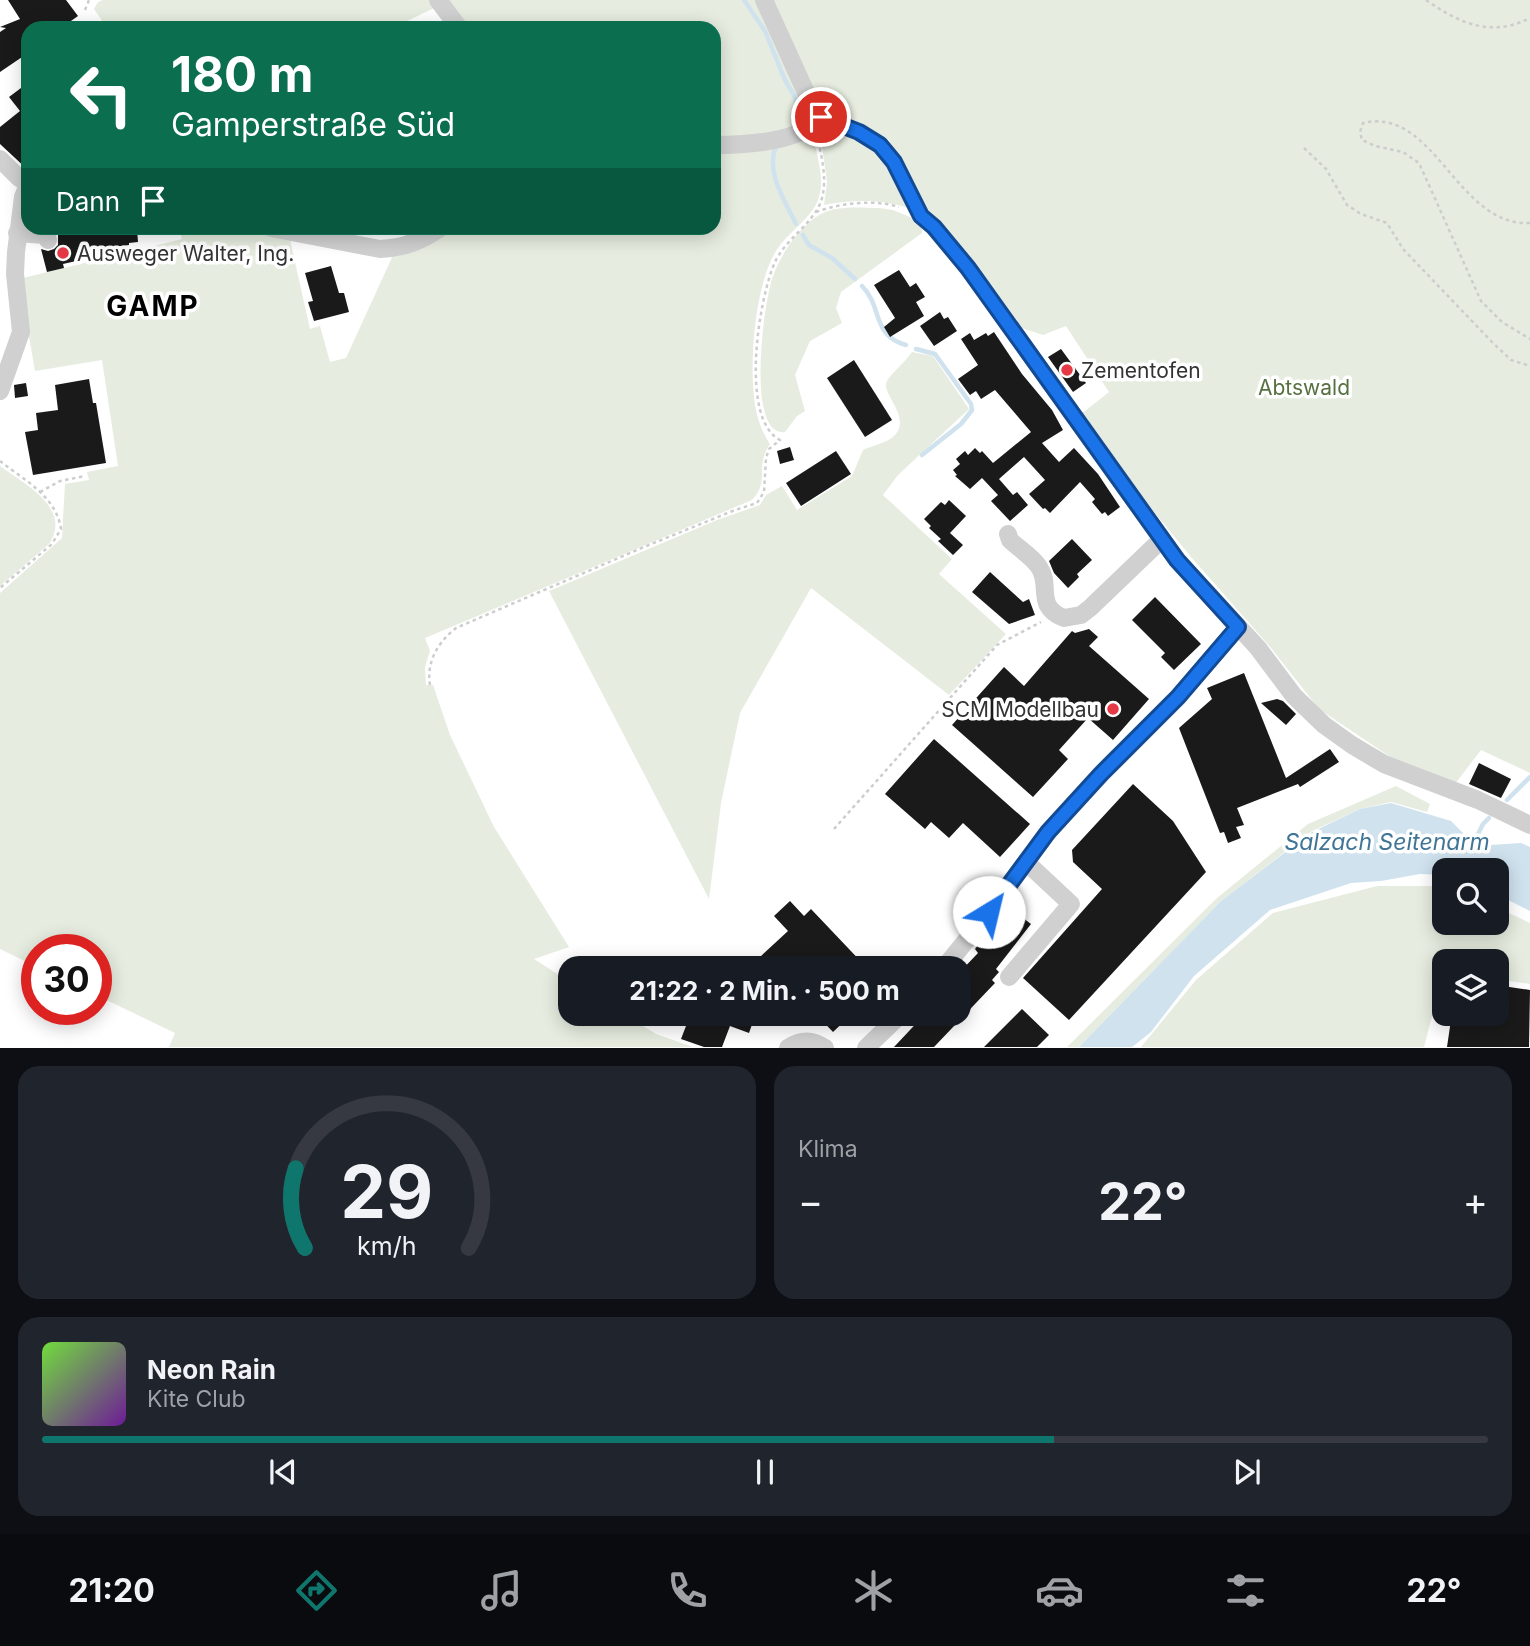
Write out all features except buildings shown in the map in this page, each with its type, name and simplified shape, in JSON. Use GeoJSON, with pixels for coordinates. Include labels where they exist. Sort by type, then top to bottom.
{"type":"FeatureCollection","features":[{"type":"Feature","properties":{"kind":"street"},"geometry":{"type":"LineString","coordinates":[[438,0],[454,21]]}},
{"type":"Feature","properties":{"kind":"street"},"geometry":{"type":"LineString","coordinates":[[764,0],[818,121]]}},
{"type":"Feature","properties":{"kind":"street"},"geometry":{"type":"LineString","coordinates":[[721,145],[771,141],[789,136],[818,121],[859,132],[880,145],[894,162],[921,216],[934,227],[972,274],[1162,539],[1185,569],[1276,669],[1294,696],[1324,725],[1352,746],[1404,774],[1478,800],[1530,825]]}},
{"type":"Feature","properties":{"kind":"street"},"geometry":{"type":"LineString","coordinates":[[0,159],[21,179]]}},
{"type":"Feature","properties":{"kind":"street"},"geometry":{"type":"LineString","coordinates":[[0,391],[21,332],[15,274],[21,209]]}},
{"type":"Feature","properties":{"kind":"street"},"geometry":{"type":"LineString","coordinates":[[17,233],[21,233]]}},
{"type":"Feature","properties":{"kind":"street"},"geometry":{"type":"LineString","coordinates":[[45,235],[48,240]]}},
{"type":"Feature","properties":{"kind":"street"},"geometry":{"type":"LineString","coordinates":[[309,235],[393,248],[415,243],[428,235]]}},
{"type":"Feature","properties":{"kind":"street"},"geometry":{"type":"LineString","coordinates":[[1008,534],[1010,540],[1041,570],[1046,602],[1057,615],[1064,618],[1082,615],[1162,539]]}},
{"type":"Feature","properties":{"kind":"street"},"geometry":{"type":"LineString","coordinates":[[953,956],[1048,832],[1178,697],[1238,627]]}},
{"type":"Feature","properties":{"kind":"street"},"geometry":{"type":"LineString","coordinates":[[1009,977],[1071,904],[1026,862]]}},
{"type":"Feature","properties":{"kind":"street"},"geometry":{"type":"LineString","coordinates":[[866,1048],[889,1026]]}},
{"type":"Feature","properties":{"kind":"street"},"geometry":{"type":"LineString","coordinates":[[788,1048],[807,1040],[825,1048]]}},
{"type":"Feature","properties":{"kind":"path"},"geometry":{"type":"LineString","coordinates":[[85,10],[89,0]]}},
{"type":"Feature","properties":{"kind":"path"},"geometry":{"type":"LineString","coordinates":[[1426,0],[1456,19],[1482,28],[1513,25],[1530,18]]}},
{"type":"Feature","properties":{"kind":"path"},"geometry":{"type":"LineString","coordinates":[[430,685],[430,661],[448,634],[456,628],[682,531],[757,503],[762,498],[766,458],[769,449],[780,440],[769,433],[765,425],[757,386],[756,348],[765,291],[775,262],[785,245],[816,212],[822,201],[824,185],[818,121]]}},
{"type":"Feature","properties":{"kind":"path"},"geometry":{"type":"LineString","coordinates":[[1530,223],[1506,221],[1489,212],[1463,190],[1424,144],[1404,130],[1389,122],[1363,124],[1360,132],[1362,140],[1375,146],[1403,152],[1419,163],[1481,301],[1502,323],[1530,339]]}},
{"type":"Feature","properties":{"kind":"path"},"geometry":{"type":"LineString","coordinates":[[1304,148],[1326,169],[1347,205],[1361,215],[1387,223],[1403,249],[1492,342],[1511,360],[1530,366]]}},
{"type":"Feature","properties":{"kind":"path"},"geometry":{"type":"LineString","coordinates":[[816,212],[844,205],[874,203],[894,205],[921,216]]}},
{"type":"Feature","properties":{"kind":"path"},"geometry":{"type":"LineString","coordinates":[[0,461],[40,492],[57,512],[60,522],[60,535],[52,544],[0,588]]}},
{"type":"Feature","properties":{"kind":"path"},"geometry":{"type":"LineString","coordinates":[[40,492],[60,481],[85,476]]}},
{"type":"Feature","properties":{"kind":"path"},"geometry":{"type":"LineString","coordinates":[[834,829],[998,645],[1057,615]]}},
{"type":"Feature","properties":{"kind":"green space"},"geometry":{"type":"Polygon","coordinates":[[[431,0],[436,7],[407,21],[102,21],[94,9],[98,2],[431,0]]]}},
{"type":"Feature","properties":{"kind":"green space"},"geometry":{"type":"Polygon","coordinates":[[[444,0],[758,0],[807,109],[806,119],[794,131],[721,141],[721,21],[460,21],[444,0]]]}},
{"type":"Feature","properties":{"kind":"green space","name":"Abtswald"},"geometry":{"type":"Polygon","coordinates":[[[770,0],[1530,0],[1530,773],[1481,750],[1455,784],[1395,760],[1319,709],[1271,648],[1107,455],[1080,415],[1109,392],[1066,326],[1043,335],[1022,328],[934,223],[889,140],[826,107],[807,86],[770,0]]]}},
{"type":"Feature","properties":{"kind":"green space"},"geometry":{"type":"Polygon","coordinates":[[[820,133],[844,133],[870,146],[889,168],[912,209],[869,201],[824,205],[827,182],[820,133]]]}},
{"type":"Feature","properties":{"kind":"green space"},"geometry":{"type":"Polygon","coordinates":[[[813,135],[821,179],[818,201],[814,209],[778,248],[770,263],[758,305],[753,353],[754,397],[759,423],[770,444],[763,460],[758,493],[752,500],[425,638],[430,651],[425,667],[426,685],[433,685],[450,735],[494,827],[569,947],[534,959],[558,974],[558,1026],[643,1026],[656,1034],[693,1047],[169,1047],[175,1033],[112,1003],[112,934],[21,934],[21,959],[0,949],[0,593],[62,538],[65,484],[89,480],[87,472],[118,466],[102,360],[35,371],[19,279],[182,239],[181,235],[289,235],[310,329],[320,326],[330,362],[346,358],[394,253],[433,235],[721,235],[721,148],[813,135]]]}},
{"type":"Feature","properties":{"kind":"green space"},"geometry":{"type":"Polygon","coordinates":[[[842,208],[893,210],[922,222],[922,233],[841,292],[836,308],[842,323],[810,341],[795,375],[805,411],[797,416],[785,432],[773,428],[765,413],[761,391],[761,365],[765,311],[776,267],[799,233],[821,214],[842,208]]]}},
{"type":"Feature","properties":{"kind":"green space"},"geometry":{"type":"Polygon","coordinates":[[[912,352],[933,356],[969,409],[898,475],[883,495],[952,559],[939,574],[1006,634],[949,695],[811,588],[740,713],[721,803],[709,899],[549,591],[717,520],[760,505],[766,495],[782,486],[797,510],[852,476],[863,450],[890,439],[898,430],[898,414],[886,386],[887,381],[912,352]]]}},
{"type":"Feature","properties":{"kind":"green space"},"geometry":{"type":"Polygon","coordinates":[[[0,466],[42,498],[55,519],[55,531],[49,544],[0,586],[0,466]]]}},
{"type":"Feature","properties":{"kind":"green space"},"geometry":{"type":"Polygon","coordinates":[[[1396,786],[1430,804],[1427,812],[1391,802],[1360,809],[1312,831],[1221,901],[1079,1047],[1067,1047],[1217,898],[1308,824],[1396,786]]]}},
{"type":"Feature","properties":{"kind":"green space"},"geometry":{"type":"Polygon","coordinates":[[[1377,886],[1432,886],[1432,935],[1509,935],[1509,913],[1530,923],[1530,984],[1509,981],[1509,949],[1432,949],[1432,1016],[1424,1047],[1141,1047],[1196,980],[1273,913],[1377,886]]]}},
{"type":"Feature","properties":{"kind":"water","name":"Salzach Seitenarm"},"geometry":{"type":"Polygon","coordinates":[[[1391,803],[1451,821],[1469,839],[1490,845],[1521,843],[1530,847],[1530,911],[1509,900],[1509,858],[1432,858],[1432,874],[1351,883],[1270,910],[1194,976],[1151,1032],[1132,1047],[1079,1047],[1221,901],[1312,832],[1360,809],[1391,803]]]}},
{"type":"Feature","properties":{"kind":"waterway"},"geometry":{"type":"LineString","coordinates":[[744,0],[765,31],[795,97],[799,126]]}},
{"type":"Feature","properties":{"kind":"waterway"},"geometry":{"type":"LineString","coordinates":[[776,146],[773,156],[775,176],[796,224]]}},
{"type":"Feature","properties":{"kind":"waterway"},"geometry":{"type":"LineString","coordinates":[[803,235],[809,245],[832,258],[855,279]]}},
{"type":"Feature","properties":{"kind":"waterway"},"geometry":{"type":"LineString","coordinates":[[862,286],[887,335],[906,345]]}},
{"type":"Feature","properties":{"kind":"waterway"},"geometry":{"type":"LineString","coordinates":[[916,349],[935,354],[971,404],[972,410],[961,424],[922,455]]}},
{"type":"Feature","properties":{"kind":"waterway"},"geometry":{"type":"LineString","coordinates":[[1507,800],[1530,777]]}},
{"type":"Feature","properties":{"kind":"waterway"},"geometry":{"type":"LineString","coordinates":[[1473,844],[1489,818]]}},
{"type":"Feature","properties":{"kind":"place","name":"Ausweger Walter, Ing."},"geometry":{"type":"Point","coordinates":[63,253]}},
{"type":"Feature","properties":{"kind":"place","name":"Zementofen"},"geometry":{"type":"Point","coordinates":[1067,370]}},
{"type":"Feature","properties":{"kind":"place","name":"SCM Modellbau"},"geometry":{"type":"Point","coordinates":[1113,709]}},
{"type":"Feature","properties":{"kind":"district","name":"GAMP"},"geometry":{"type":"Point","coordinates":[153,306]}},
{"type":"Feature","properties":{"kind":"route"},"geometry":{"type":"LineString","coordinates":[[821,117],[869,137],[887,153],[921,216],[934,227],[968,268],[1177,560],[1238,627],[1155,722],[1101,774],[1048,832],[989,912]]}}]}
